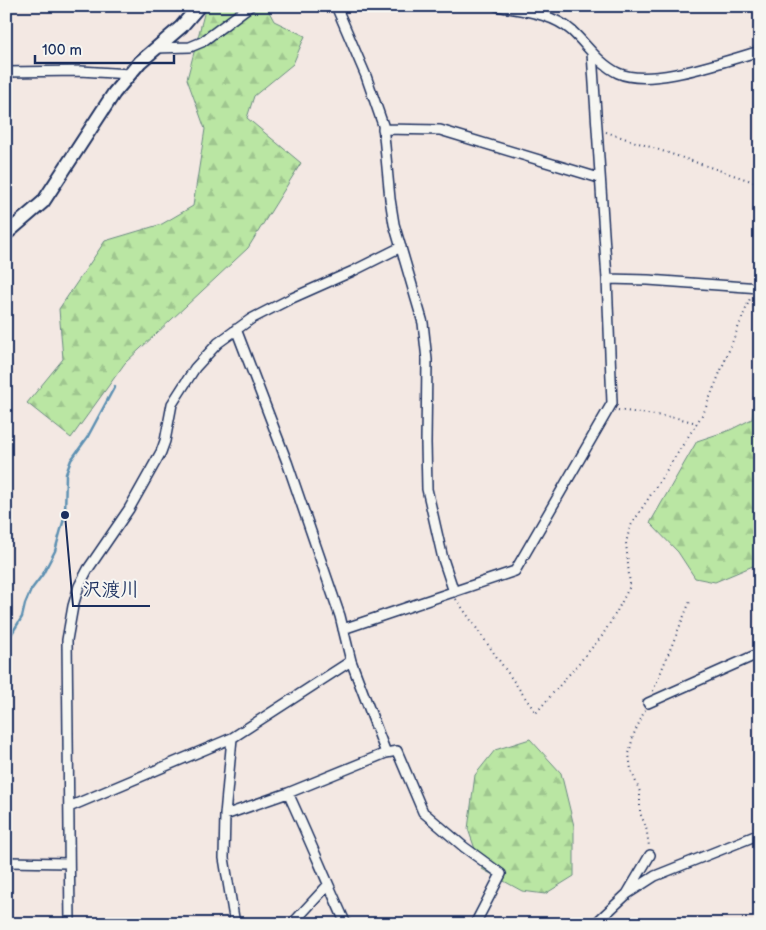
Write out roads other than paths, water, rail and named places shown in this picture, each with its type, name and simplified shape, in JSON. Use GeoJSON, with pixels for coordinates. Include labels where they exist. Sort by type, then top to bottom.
{"type":"FeatureCollection","features":[{"type":"Feature","properties":{"kind":"street"},"geometry":{"type":"LineString","coordinates":[[6,234],[43,202],[114,93],[140,62],[181,27],[199,6]]}},
{"type":"Feature","properties":{"kind":"street"},"geometry":{"type":"LineString","coordinates":[[156,48],[190,47],[202,42],[250,6]]}},
{"type":"Feature","properties":{"kind":"street"},"geometry":{"type":"LineString","coordinates":[[336,6],[366,76],[383,129],[394,224],[424,323],[427,360],[427,489],[442,559],[454,592]]}},
{"type":"Feature","properties":{"kind":"street"},"geometry":{"type":"LineString","coordinates":[[497,6],[538,14],[556,20],[572,31],[613,70],[635,78],[667,76],[760,51]]}},
{"type":"Feature","properties":{"kind":"street"},"geometry":{"type":"LineString","coordinates":[[343,629],[515,571],[612,403],[607,279],[592,52]]}},
{"type":"Feature","properties":{"kind":"street"},"geometry":{"type":"LineString","coordinates":[[6,72],[80,71],[130,74]]}},
{"type":"Feature","properties":{"kind":"street"},"geometry":{"type":"LineString","coordinates":[[383,129],[440,130],[600,178]]}},
{"type":"Feature","properties":{"kind":"street"},"geometry":{"type":"LineString","coordinates":[[70,924],[67,640],[72,606],[79,586],[130,509],[161,452],[172,404],[194,368],[218,343],[251,319],[401,247]]}},
{"type":"Feature","properties":{"kind":"street"},"geometry":{"type":"LineString","coordinates":[[607,279],[757,288]]}},
{"type":"Feature","properties":{"kind":"street"},"geometry":{"type":"LineString","coordinates":[[236,329],[287,462],[324,569],[351,661],[386,753]]}},
{"type":"Feature","properties":{"kind":"street"},"geometry":{"type":"LineString","coordinates":[[648,702],[760,653]]}},
{"type":"Feature","properties":{"kind":"street"},"geometry":{"type":"LineString","coordinates":[[69,807],[232,738],[351,661]]}},
{"type":"Feature","properties":{"kind":"street"},"geometry":{"type":"LineString","coordinates":[[232,738],[225,815],[224,858],[235,924]]}},
{"type":"Feature","properties":{"kind":"street"},"geometry":{"type":"LineString","coordinates":[[225,815],[288,793],[386,753],[397,751],[423,812],[501,874],[475,924]]}},
{"type":"Feature","properties":{"kind":"street"},"geometry":{"type":"LineString","coordinates":[[288,793],[312,843],[328,885],[346,924]]}},
{"type":"Feature","properties":{"kind":"street"},"geometry":{"type":"LineString","coordinates":[[595,924],[627,894],[654,876],[760,834]]}},
{"type":"Feature","properties":{"kind":"street"},"geometry":{"type":"LineString","coordinates":[[627,894],[650,855]]}},
{"type":"Feature","properties":{"kind":"street"},"geometry":{"type":"LineString","coordinates":[[6,862],[68,863]]}},
{"type":"Feature","properties":{"kind":"street"},"geometry":{"type":"LineString","coordinates":[[292,924],[328,885]]}},
{"type":"Feature","properties":{"kind":"waterway"},"geometry":{"type":"LineString","coordinates":[[6,643],[22,617],[31,590],[43,574],[55,551],[65,515],[66,474],[71,460],[87,438],[115,386]]}},
{"type":"Feature","properties":{"kind":"place","name":"沢渡川"},"geometry":{"type":"Point","coordinates":[65,515]}}]}
